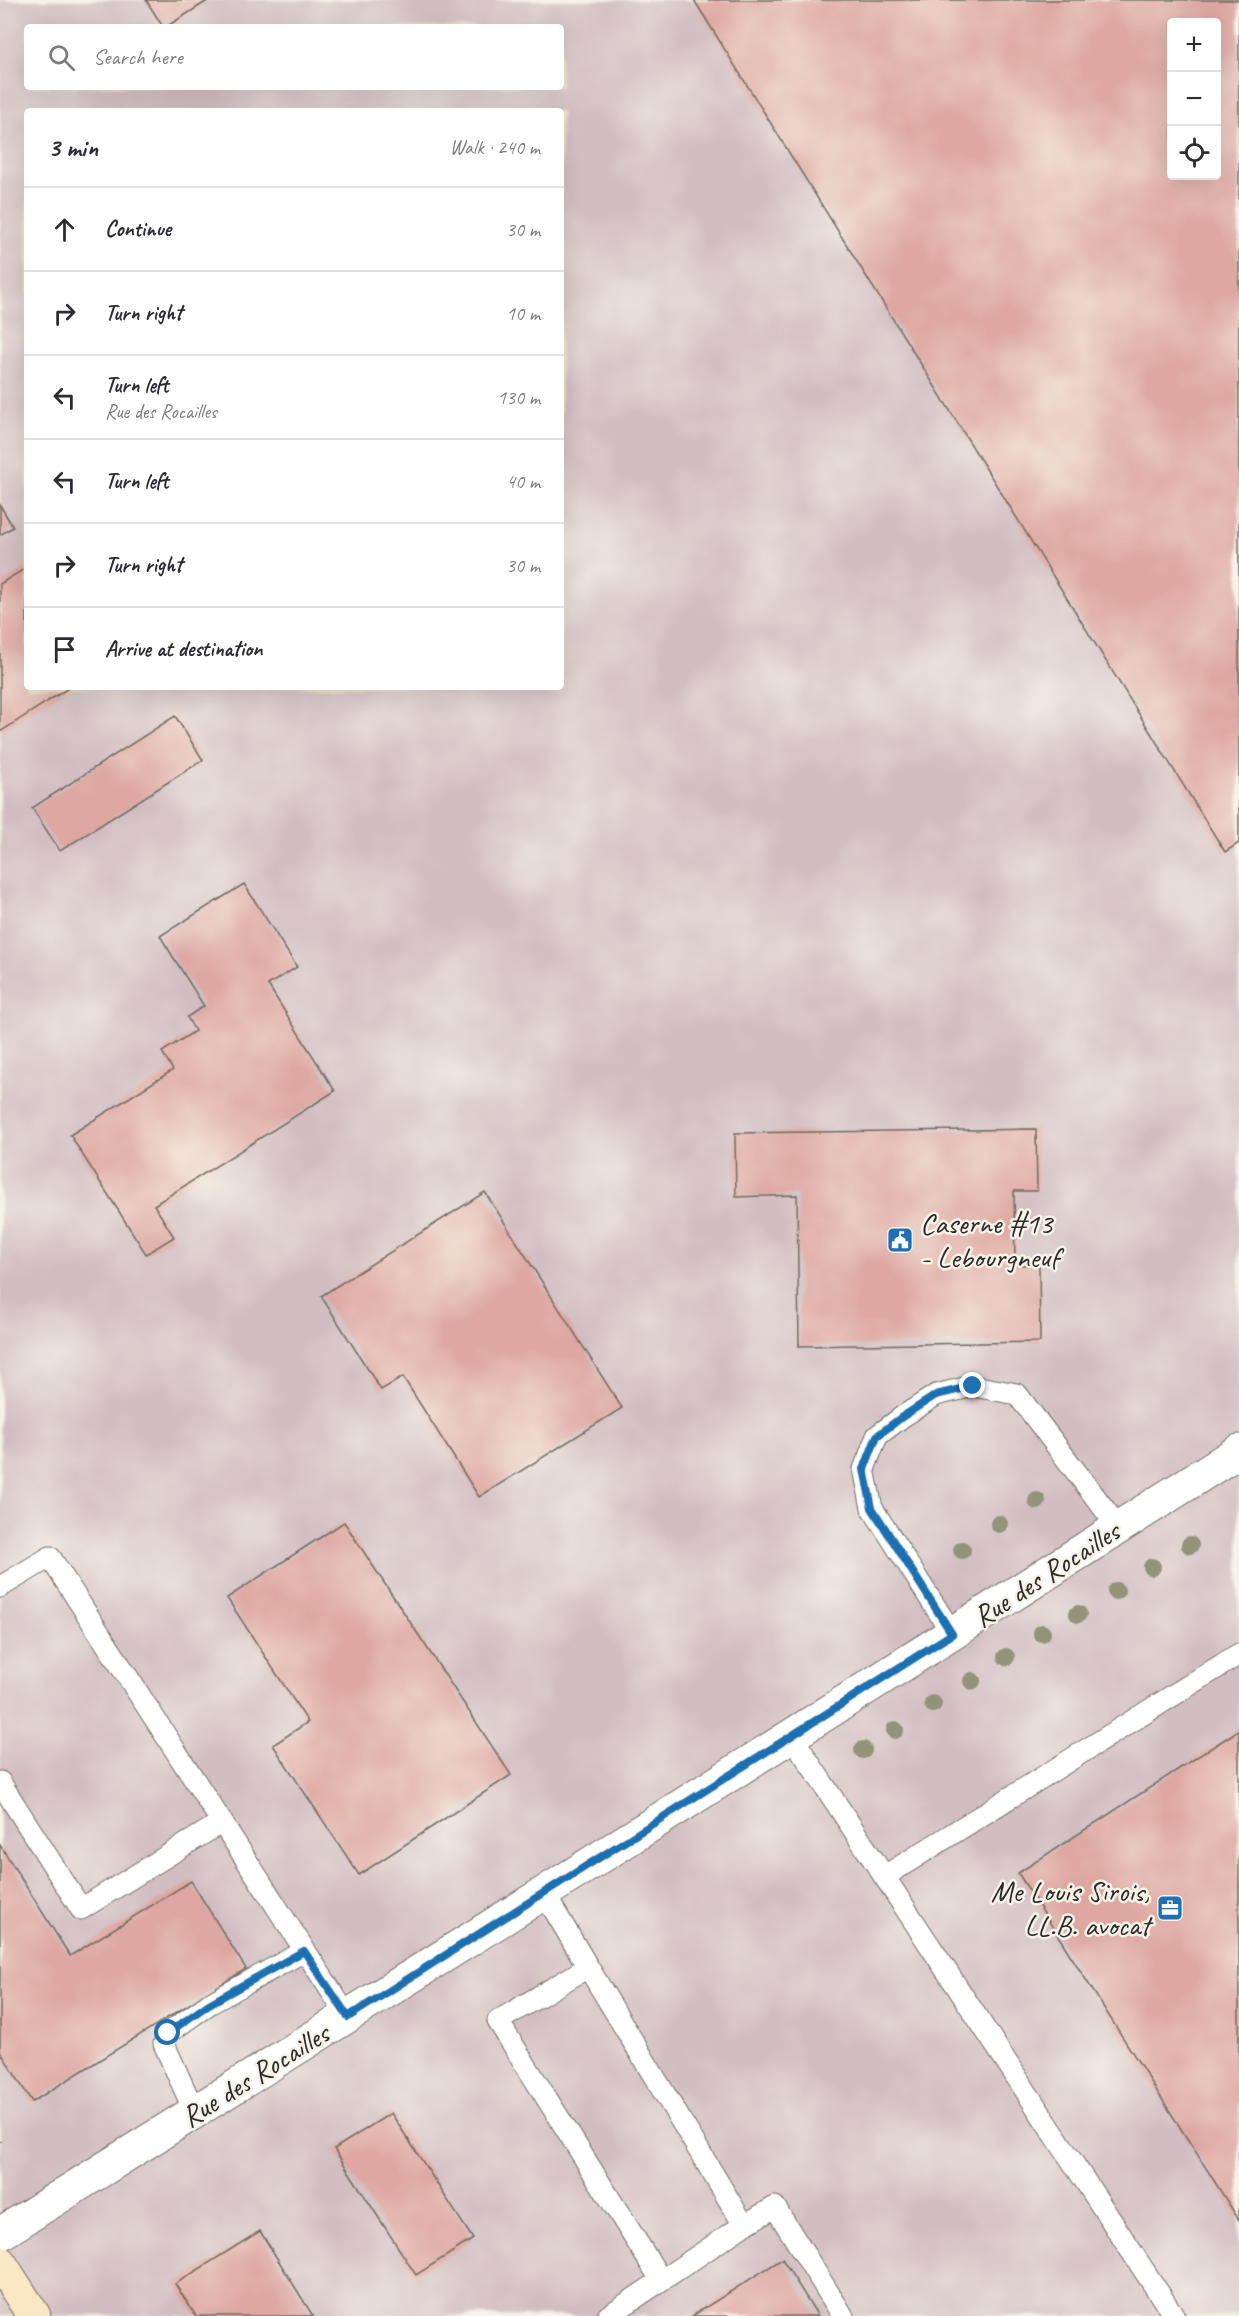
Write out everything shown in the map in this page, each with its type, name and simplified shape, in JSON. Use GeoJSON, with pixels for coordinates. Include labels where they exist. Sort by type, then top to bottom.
{"type":"FeatureCollection","features":[{"type":"Feature","properties":{"kind":"main road"},"geometry":{"type":"LineString","coordinates":[[0,2263],[34,2316]]}},
{"type":"Feature","properties":{"kind":"street","name":"Rue des Rocailles"},"geometry":{"type":"LineString","coordinates":[[0,2234],[348,2017],[1239,1451]]}},
{"type":"Feature","properties":{"kind":"lane"},"geometry":{"type":"LineString","coordinates":[[952,1634],[872,1508],[864,1469],[877,1436],[927,1400],[936,1395],[973,1386],[1017,1394],[1118,1527]]}},
{"type":"Feature","properties":{"kind":"lane"},"geometry":{"type":"LineString","coordinates":[[0,1587],[50,1557],[348,2017]]}},
{"type":"Feature","properties":{"kind":"lane"},"geometry":{"type":"LineString","coordinates":[[885,1876],[1239,1654]]}},
{"type":"Feature","properties":{"kind":"lane"},"geometry":{"type":"LineString","coordinates":[[791,1735],[1174,2316]]}},
{"type":"Feature","properties":{"kind":"lane"},"geometry":{"type":"LineString","coordinates":[[0,1782],[81,1909],[222,1822]]}},
{"type":"Feature","properties":{"kind":"lane"},"geometry":{"type":"LineString","coordinates":[[544,1893],[744,2225]]}},
{"type":"Feature","properties":{"kind":"lane"},"geometry":{"type":"LineString","coordinates":[[195,2113],[164,2044],[168,2033],[209,2004],[304,1951]]}},
{"type":"Feature","properties":{"kind":"lane"},"geometry":{"type":"LineString","coordinates":[[588,1967],[498,2021],[661,2280]]}},
{"type":"Feature","properties":{"kind":"lane"},"geometry":{"type":"LineString","coordinates":[[608,2316],[744,2225],[775,2207],[843,2316]]}},
{"type":"Feature","properties":{"kind":"shaded area"},"geometry":{"type":"Polygon","coordinates":[[[0,0],[1239,0],[1239,2316],[0,2316],[0,0]]]}},
{"type":"Feature","properties":{"kind":"building"},"geometry":{"type":"Polygon","coordinates":[[[146,0],[209,0],[171,24],[161,24],[146,0]]]}},
{"type":"Feature","properties":{"kind":"building"},"geometry":{"type":"Polygon","coordinates":[[[694,0],[1239,0],[1239,843],[1225,852],[694,0]]]}},
{"type":"Feature","properties":{"kind":"building"},"geometry":{"type":"Polygon","coordinates":[[[0,505],[13,527],[0,535],[0,505]]]}},
{"type":"Feature","properties":{"kind":"building"},"geometry":{"type":"Polygon","coordinates":[[[24,569],[24,690],[65,690],[0,732],[0,584],[24,569]]]}},
{"type":"Feature","properties":{"kind":"building"},"geometry":{"type":"Polygon","coordinates":[[[175,716],[203,760],[60,851],[32,808],[175,716]]]}},
{"type":"Feature","properties":{"kind":"building"},"geometry":{"type":"Polygon","coordinates":[[[244,884],[297,967],[268,985],[335,1091],[154,1205],[174,1237],[146,1254],[70,1135],[173,1070],[162,1052],[195,1031],[187,1017],[204,1006],[160,936],[244,884]]]}},
{"type":"Feature","properties":{"kind":"building"},"geometry":{"type":"Polygon","coordinates":[[[1036,1129],[1037,1191],[1014,1191],[1015,1265],[1039,1265],[1040,1342],[799,1346],[797,1195],[736,1197],[735,1133],[1036,1129]]]}},
{"type":"Feature","properties":{"kind":"building"},"geometry":{"type":"Polygon","coordinates":[[[485,1192],[622,1408],[479,1497],[403,1377],[381,1390],[321,1296],[485,1192]]]}},
{"type":"Feature","properties":{"kind":"building"},"geometry":{"type":"Polygon","coordinates":[[[344,1522],[511,1775],[359,1875],[273,1745],[308,1722],[227,1598],[344,1522]]]}},
{"type":"Feature","properties":{"kind":"building"},"geometry":{"type":"Polygon","coordinates":[[[1239,1730],[1239,2220],[1018,1873],[1239,1730]]]}},
{"type":"Feature","properties":{"kind":"building"},"geometry":{"type":"Polygon","coordinates":[[[0,1845],[70,1956],[191,1881],[246,1969],[32,2102],[0,2051],[0,1845]]]}},
{"type":"Feature","properties":{"kind":"building"},"geometry":{"type":"Polygon","coordinates":[[[391,2113],[473,2239],[416,2275],[334,2149],[391,2113]]]}},
{"type":"Feature","properties":{"kind":"building"},"geometry":{"type":"Polygon","coordinates":[[[260,2231],[313,2316],[196,2316],[175,2284],[260,2231]]]}},
{"type":"Feature","properties":{"kind":"building"},"geometry":{"type":"Polygon","coordinates":[[[782,2259],[818,2316],[692,2316],[782,2259]]]}},
{"type":"Feature","properties":{"kind":"place","name":"Caserne #13 - Lebourgneuf"},"geometry":{"type":"Point","coordinates":[900,1240]}},
{"type":"Feature","properties":{"kind":"place","name":"Me Louis Sirois, LL.B. avocat"},"geometry":{"type":"Point","coordinates":[1170,1908]}},
{"type":"Feature","properties":{"kind":"route"},"geometry":{"type":"LineString","coordinates":[[168,2033],[209,2004],[304,1951],[348,2017],[952,1634],[872,1508],[864,1469],[877,1436],[936,1395],[973,1386]]}}]}
